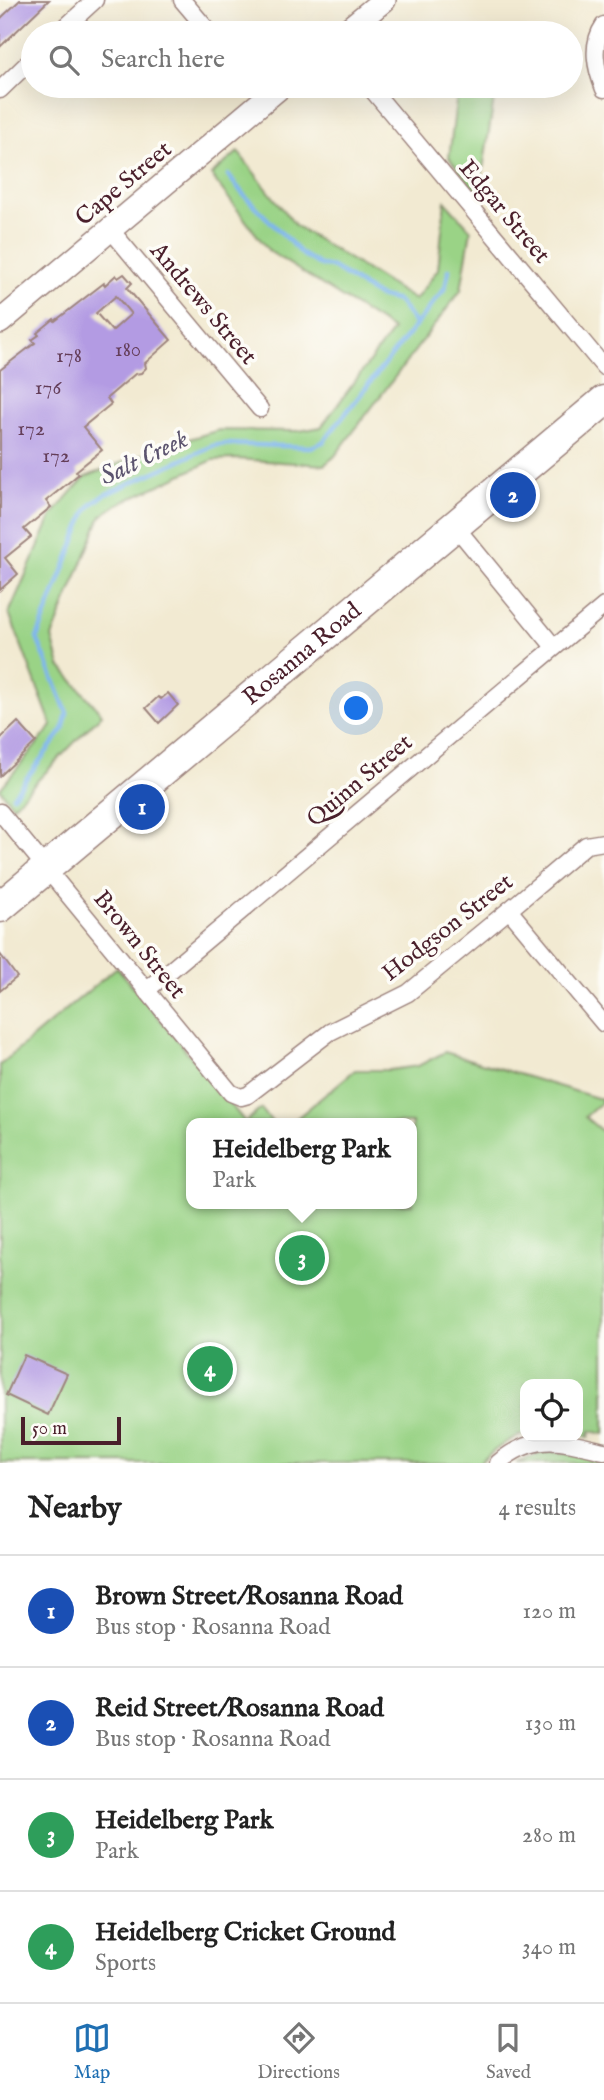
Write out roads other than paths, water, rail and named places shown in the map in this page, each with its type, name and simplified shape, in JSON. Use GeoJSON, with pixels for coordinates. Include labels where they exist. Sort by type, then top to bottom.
{"type":"FeatureCollection","features":[{"type":"Feature","properties":{"kind":"highway","name":"Rosanna Road"},"geometry":{"type":"LineString","coordinates":[[0,907],[604,401]]}},
{"type":"Feature","properties":{"kind":"street"},"geometry":{"type":"LineString","coordinates":[[72,21],[95,0]]}},
{"type":"Feature","properties":{"kind":"street"},"geometry":{"type":"LineString","coordinates":[[182,0],[200,21]]}},
{"type":"Feature","properties":{"kind":"street"},"geometry":{"type":"LineString","coordinates":[[359,21],[384,0]]}},
{"type":"Feature","properties":{"kind":"street"},"geometry":{"type":"LineString","coordinates":[[604,25],[596,48],[597,69],[604,89]]}},
{"type":"Feature","properties":{"kind":"street"},"geometry":{"type":"LineString","coordinates":[[0,90],[21,70]]}},
{"type":"Feature","properties":{"kind":"street","name":"Cape Street"},"geometry":{"type":"LineString","coordinates":[[0,323],[259,98]]}},
{"type":"Feature","properties":{"kind":"street","name":"Edgar Street"},"geometry":{"type":"LineString","coordinates":[[379,98],[604,367]]}},
{"type":"Feature","properties":{"kind":"street","name":"Andrews Street"},"geometry":{"type":"LineString","coordinates":[[110,229],[260,409]]}},
{"type":"Feature","properties":{"kind":"street"},"geometry":{"type":"LineString","coordinates":[[455,526],[554,647]]}},
{"type":"Feature","properties":{"kind":"street","name":"Quinn Street"},"geometry":{"type":"LineString","coordinates":[[146,991],[604,606]]}},
{"type":"Feature","properties":{"kind":"street","name":"Brown Street"},"geometry":{"type":"LineString","coordinates":[[0,812],[231,1093],[241,1097],[248,1095]]}},
{"type":"Feature","properties":{"kind":"street","name":"Hodgson Street"},"geometry":{"type":"LineString","coordinates":[[248,1095],[330,1032],[408,993],[586,845],[604,842]]}},
{"type":"Feature","properties":{"kind":"street"},"geometry":{"type":"LineString","coordinates":[[509,910],[604,1024]]}},
{"type":"Feature","properties":{"kind":"street"},"geometry":{"type":"LineString","coordinates":[[498,1463],[519,1448],[544,1441],[561,1441],[604,1451]]}},
{"type":"Feature","properties":{"kind":"waterway"},"geometry":{"type":"LineString","coordinates":[[228,175],[303,255],[320,265],[332,267],[378,296],[398,301],[415,326]]}},
{"type":"Feature","properties":{"kind":"waterway","name":"Salt Creek"},"geometry":{"type":"LineString","coordinates":[[13,796],[63,730],[67,713],[37,638],[86,512],[92,504],[104,495],[212,446],[225,444],[311,447],[323,442],[445,288],[449,270]]}},
{"type":"Feature","properties":{"kind":"place","name":"Reid Street/Rosanna Road"},"geometry":{"type":"Point","coordinates":[513,495]}},
{"type":"Feature","properties":{"kind":"place","name":"Brown Street/Rosanna Road"},"geometry":{"type":"Point","coordinates":[142,807]}},
{"type":"Feature","properties":{"kind":"place","name":"Heidelberg Park"},"geometry":{"type":"Point","coordinates":[302,1258]}},
{"type":"Feature","properties":{"kind":"place","name":"Heidelberg Cricket Ground"},"geometry":{"type":"Point","coordinates":[210,1369]}}]}
